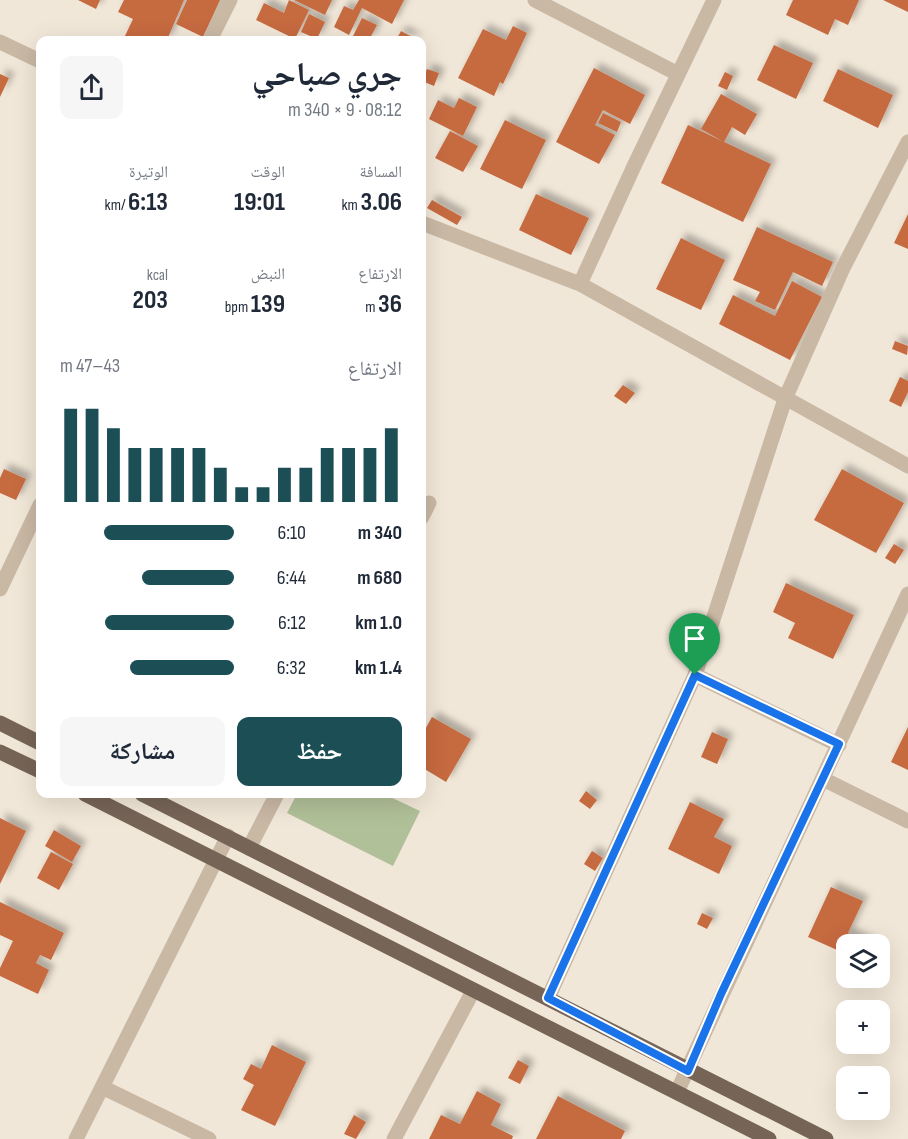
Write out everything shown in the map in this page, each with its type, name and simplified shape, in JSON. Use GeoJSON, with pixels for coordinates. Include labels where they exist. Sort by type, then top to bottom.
{"type":"FeatureCollection","features":[{"type":"Feature","properties":{"kind":"main road"},"geometry":{"type":"LineString","coordinates":[[0,723],[36,741]]}},
{"type":"Feature","properties":{"kind":"main road"},"geometry":{"type":"LineString","coordinates":[[0,752],[36,769]]}},
{"type":"Feature","properties":{"kind":"main road"},"geometry":{"type":"LineString","coordinates":[[93,798],[769,1139]]}},
{"type":"Feature","properties":{"kind":"main road"},"geometry":{"type":"LineString","coordinates":[[150,798],[826,1139]]}},
{"type":"Feature","properties":{"kind":"street"},"geometry":{"type":"LineString","coordinates":[[212,36],[230,0]]}},
{"type":"Feature","properties":{"kind":"street"},"geometry":{"type":"LineString","coordinates":[[535,0],[678,75]]}},
{"type":"Feature","properties":{"kind":"street"},"geometry":{"type":"LineString","coordinates":[[580,284],[714,0]]}},
{"type":"Feature","properties":{"kind":"street"},"geometry":{"type":"LineString","coordinates":[[0,42],[36,59]]}},
{"type":"Feature","properties":{"kind":"street"},"geometry":{"type":"LineString","coordinates":[[548,998],[695,675],[785,399],[843,268],[906,153]]}},
{"type":"Feature","properties":{"kind":"street"},"geometry":{"type":"LineString","coordinates":[[426,225],[580,284],[908,466]]}},
{"type":"Feature","properties":{"kind":"street"},"geometry":{"type":"LineString","coordinates":[[0,589],[36,513]]}},
{"type":"Feature","properties":{"kind":"street"},"geometry":{"type":"LineString","coordinates":[[677,1092],[908,594]]}},
{"type":"Feature","properties":{"kind":"street"},"geometry":{"type":"LineString","coordinates":[[695,675],[839,744]]}},
{"type":"Feature","properties":{"kind":"street"},"geometry":{"type":"LineString","coordinates":[[823,779],[908,821]]}},
{"type":"Feature","properties":{"kind":"street"},"geometry":{"type":"LineString","coordinates":[[249,848],[275,798]]}},
{"type":"Feature","properties":{"kind":"street"},"geometry":{"type":"LineString","coordinates":[[76,1139],[218,860],[228,836]]}},
{"type":"Feature","properties":{"kind":"street"},"geometry":{"type":"LineString","coordinates":[[394,1139],[473,991]]}},
{"type":"Feature","properties":{"kind":"street"},"geometry":{"type":"LineString","coordinates":[[102,1088],[209,1139]]}},
{"type":"Feature","properties":{"kind":"green space"},"geometry":{"type":"Polygon","coordinates":[[[295,798],[392,798],[420,811],[393,866],[287,813],[295,798]]]}},
{"type":"Feature","properties":{"kind":"building"},"geometry":{"type":"Polygon","coordinates":[[[78,0],[100,0],[96,9],[78,0]]]}},
{"type":"Feature","properties":{"kind":"building"},"geometry":{"type":"Polygon","coordinates":[[[124,0],[184,0],[169,36],[125,36],[133,19],[118,12],[124,0]]]}},
{"type":"Feature","properties":{"kind":"building"},"geometry":{"type":"Polygon","coordinates":[[[187,0],[220,0],[203,36],[176,24],[187,0]]]}},
{"type":"Feature","properties":{"kind":"building"},"geometry":{"type":"Polygon","coordinates":[[[289,0],[309,10],[296,36],[289,36],[256,20],[264,3],[284,13],[289,0]]]}},
{"type":"Feature","properties":{"kind":"building"},"geometry":{"type":"Polygon","coordinates":[[[294,0],[332,0],[325,15],[294,0]]]}},
{"type":"Feature","properties":{"kind":"building"},"geometry":{"type":"Polygon","coordinates":[[[359,0],[404,0],[392,24],[362,8],[349,35],[334,27],[344,6],[353,10],[359,0]]]}},
{"type":"Feature","properties":{"kind":"building"},"geometry":{"type":"Polygon","coordinates":[[[793,0],[859,0],[848,25],[835,19],[828,35],[786,15],[793,0]]]}},
{"type":"Feature","properties":{"kind":"building"},"geometry":{"type":"Polygon","coordinates":[[[883,0],[908,0],[908,12],[883,0]]]}},
{"type":"Feature","properties":{"kind":"building"},"geometry":{"type":"Polygon","coordinates":[[[309,14],[325,22],[318,36],[310,36],[301,32],[309,14]]]}},
{"type":"Feature","properties":{"kind":"building"},"geometry":{"type":"Polygon","coordinates":[[[362,18],[377,25],[371,36],[353,36],[362,18]]]}},
{"type":"Feature","properties":{"kind":"building"},"geometry":{"type":"Polygon","coordinates":[[[513,26],[527,33],[503,84],[500,82],[494,96],[458,78],[483,29],[506,40],[513,26]]]}},
{"type":"Feature","properties":{"kind":"building"},"geometry":{"type":"Polygon","coordinates":[[[401,31],[410,36],[398,36],[401,31]]]}},
{"type":"Feature","properties":{"kind":"building"},"geometry":{"type":"Polygon","coordinates":[[[774,45],[813,63],[796,99],[757,80],[774,45]]]}},
{"type":"Feature","properties":{"kind":"building"},"geometry":{"type":"Polygon","coordinates":[[[594,68],[645,95],[630,124],[603,110],[595,125],[615,135],[599,164],[556,142],[594,68]]]}},
{"type":"Feature","properties":{"kind":"building"},"geometry":{"type":"Polygon","coordinates":[[[427,69],[439,73],[434,86],[426,83],[427,69]]]}},
{"type":"Feature","properties":{"kind":"building"},"geometry":{"type":"Polygon","coordinates":[[[838,69],[893,95],[878,128],[823,101],[838,69]]]}},
{"type":"Feature","properties":{"kind":"building"},"geometry":{"type":"Polygon","coordinates":[[[725,72],[733,76],[727,90],[718,86],[725,72]]]}},
{"type":"Feature","properties":{"kind":"building"},"geometry":{"type":"Polygon","coordinates":[[[0,74],[9,78],[0,97],[0,74]]]}},
{"type":"Feature","properties":{"kind":"building"},"geometry":{"type":"Polygon","coordinates":[[[721,94],[757,114],[745,135],[732,127],[724,142],[701,129],[721,94]]]}},
{"type":"Feature","properties":{"kind":"building"},"geometry":{"type":"Polygon","coordinates":[[[459,98],[477,107],[463,136],[429,119],[438,100],[454,108],[459,98]]]}},
{"type":"Feature","properties":{"kind":"building"},"geometry":{"type":"Polygon","coordinates":[[[603,113],[621,122],[617,132],[598,123],[603,113]]]}},
{"type":"Feature","properties":{"kind":"building"},"geometry":{"type":"Polygon","coordinates":[[[505,120],[546,140],[522,189],[480,169],[505,120]]]}},
{"type":"Feature","properties":{"kind":"building"},"geometry":{"type":"Polygon","coordinates":[[[688,125],[771,164],[743,222],[661,183],[688,125]]]}},
{"type":"Feature","properties":{"kind":"building"},"geometry":{"type":"Polygon","coordinates":[[[450,131],[478,146],[463,172],[435,158],[450,131]]]}},
{"type":"Feature","properties":{"kind":"building"},"geometry":{"type":"Polygon","coordinates":[[[536,194],[589,218],[571,255],[519,230],[536,194]]]}},
{"type":"Feature","properties":{"kind":"building"},"geometry":{"type":"Polygon","coordinates":[[[432,200],[462,217],[457,225],[427,208],[432,200]]]}},
{"type":"Feature","properties":{"kind":"building"},"geometry":{"type":"Polygon","coordinates":[[[908,214],[908,249],[894,243],[908,214]]]}},
{"type":"Feature","properties":{"kind":"building"},"geometry":{"type":"Polygon","coordinates":[[[757,227],[833,262],[822,286],[793,272],[775,310],[755,301],[760,292],[733,280],[757,227]]]}},
{"type":"Feature","properties":{"kind":"building"},"geometry":{"type":"Polygon","coordinates":[[[681,238],[725,260],[701,310],[656,289],[681,238]]]}},
{"type":"Feature","properties":{"kind":"building"},"geometry":{"type":"Polygon","coordinates":[[[792,281],[822,297],[790,360],[719,324],[733,295],[775,316],[792,281]]]}},
{"type":"Feature","properties":{"kind":"building"},"geometry":{"type":"Polygon","coordinates":[[[895,341],[908,346],[907,355],[892,349],[895,341]]]}},
{"type":"Feature","properties":{"kind":"building"},"geometry":{"type":"Polygon","coordinates":[[[900,377],[908,381],[908,392],[901,407],[889,401],[900,377]]]}},
{"type":"Feature","properties":{"kind":"building"},"geometry":{"type":"Polygon","coordinates":[[[623,385],[635,393],[626,404],[614,396],[623,385]]]}},
{"type":"Feature","properties":{"kind":"building"},"geometry":{"type":"Polygon","coordinates":[[[4,469],[26,479],[16,500],[0,493],[0,478],[4,469]]]}},
{"type":"Feature","properties":{"kind":"building"},"geometry":{"type":"Polygon","coordinates":[[[842,469],[904,503],[876,553],[814,520],[842,469]]]}},
{"type":"Feature","properties":{"kind":"building"},"geometry":{"type":"Polygon","coordinates":[[[894,544],[904,550],[895,564],[885,558],[894,544]]]}},
{"type":"Feature","properties":{"kind":"building"},"geometry":{"type":"Polygon","coordinates":[[[786,583],[854,615],[833,659],[788,638],[795,623],[773,612],[786,583]]]}},
{"type":"Feature","properties":{"kind":"building"},"geometry":{"type":"Polygon","coordinates":[[[432,717],[471,739],[446,782],[426,770],[426,728],[432,717]]]}},
{"type":"Feature","properties":{"kind":"building"},"geometry":{"type":"Polygon","coordinates":[[[908,727],[908,770],[891,762],[908,727]]]}},
{"type":"Feature","properties":{"kind":"building"},"geometry":{"type":"Polygon","coordinates":[[[712,732],[728,739],[717,764],[701,757],[712,732]]]}},
{"type":"Feature","properties":{"kind":"building"},"geometry":{"type":"Polygon","coordinates":[[[586,791],[597,800],[590,809],[579,801],[586,791]]]}},
{"type":"Feature","properties":{"kind":"building"},"geometry":{"type":"Polygon","coordinates":[[[690,802],[724,819],[714,837],[732,846],[719,874],[668,849],[690,802]]]}},
{"type":"Feature","properties":{"kind":"building"},"geometry":{"type":"Polygon","coordinates":[[[0,818],[26,831],[0,884],[0,818]]]}},
{"type":"Feature","properties":{"kind":"building"},"geometry":{"type":"Polygon","coordinates":[[[54,830],[81,846],[72,862],[45,846],[54,830]]]}},
{"type":"Feature","properties":{"kind":"building"},"geometry":{"type":"Polygon","coordinates":[[[592,851],[603,858],[595,871],[584,864],[592,851]]]}},
{"type":"Feature","properties":{"kind":"building"},"geometry":{"type":"Polygon","coordinates":[[[51,852],[73,864],[59,890],[37,878],[51,852]]]}},
{"type":"Feature","properties":{"kind":"building"},"geometry":{"type":"Polygon","coordinates":[[[831,887],[863,901],[848,933],[850,934],[836,934],[836,950],[808,937],[831,887]]]}},
{"type":"Feature","properties":{"kind":"building"},"geometry":{"type":"Polygon","coordinates":[[[0,902],[64,933],[51,960],[40,955],[36,963],[49,970],[38,994],[0,976],[0,968],[13,941],[0,935],[0,902]]]}},
{"type":"Feature","properties":{"kind":"building"},"geometry":{"type":"Polygon","coordinates":[[[702,913],[713,918],[707,929],[697,924],[702,913]]]}},
{"type":"Feature","properties":{"kind":"building"},"geometry":{"type":"Polygon","coordinates":[[[272,1045],[306,1062],[275,1126],[241,1110],[254,1085],[243,1079],[251,1064],[261,1069],[272,1045]]]}},
{"type":"Feature","properties":{"kind":"building"},"geometry":{"type":"Polygon","coordinates":[[[518,1060],[529,1066],[520,1084],[508,1078],[518,1060]]]}},
{"type":"Feature","properties":{"kind":"building"},"geometry":{"type":"Polygon","coordinates":[[[477,1091],[501,1104],[491,1125],[513,1136],[512,1139],[429,1139],[441,1115],[460,1124],[477,1091]]]}},
{"type":"Feature","properties":{"kind":"building"},"geometry":{"type":"Polygon","coordinates":[[[558,1096],[625,1131],[621,1139],[536,1139],[558,1096]]]}},
{"type":"Feature","properties":{"kind":"building"},"geometry":{"type":"Polygon","coordinates":[[[354,1115],[366,1122],[356,1139],[344,1134],[354,1115]]]}},
{"type":"Feature","properties":{"kind":"route"},"geometry":{"type":"LineString","coordinates":[[695,675],[839,744],[721,994],[688,1071],[548,998],[695,675]]}}]}
